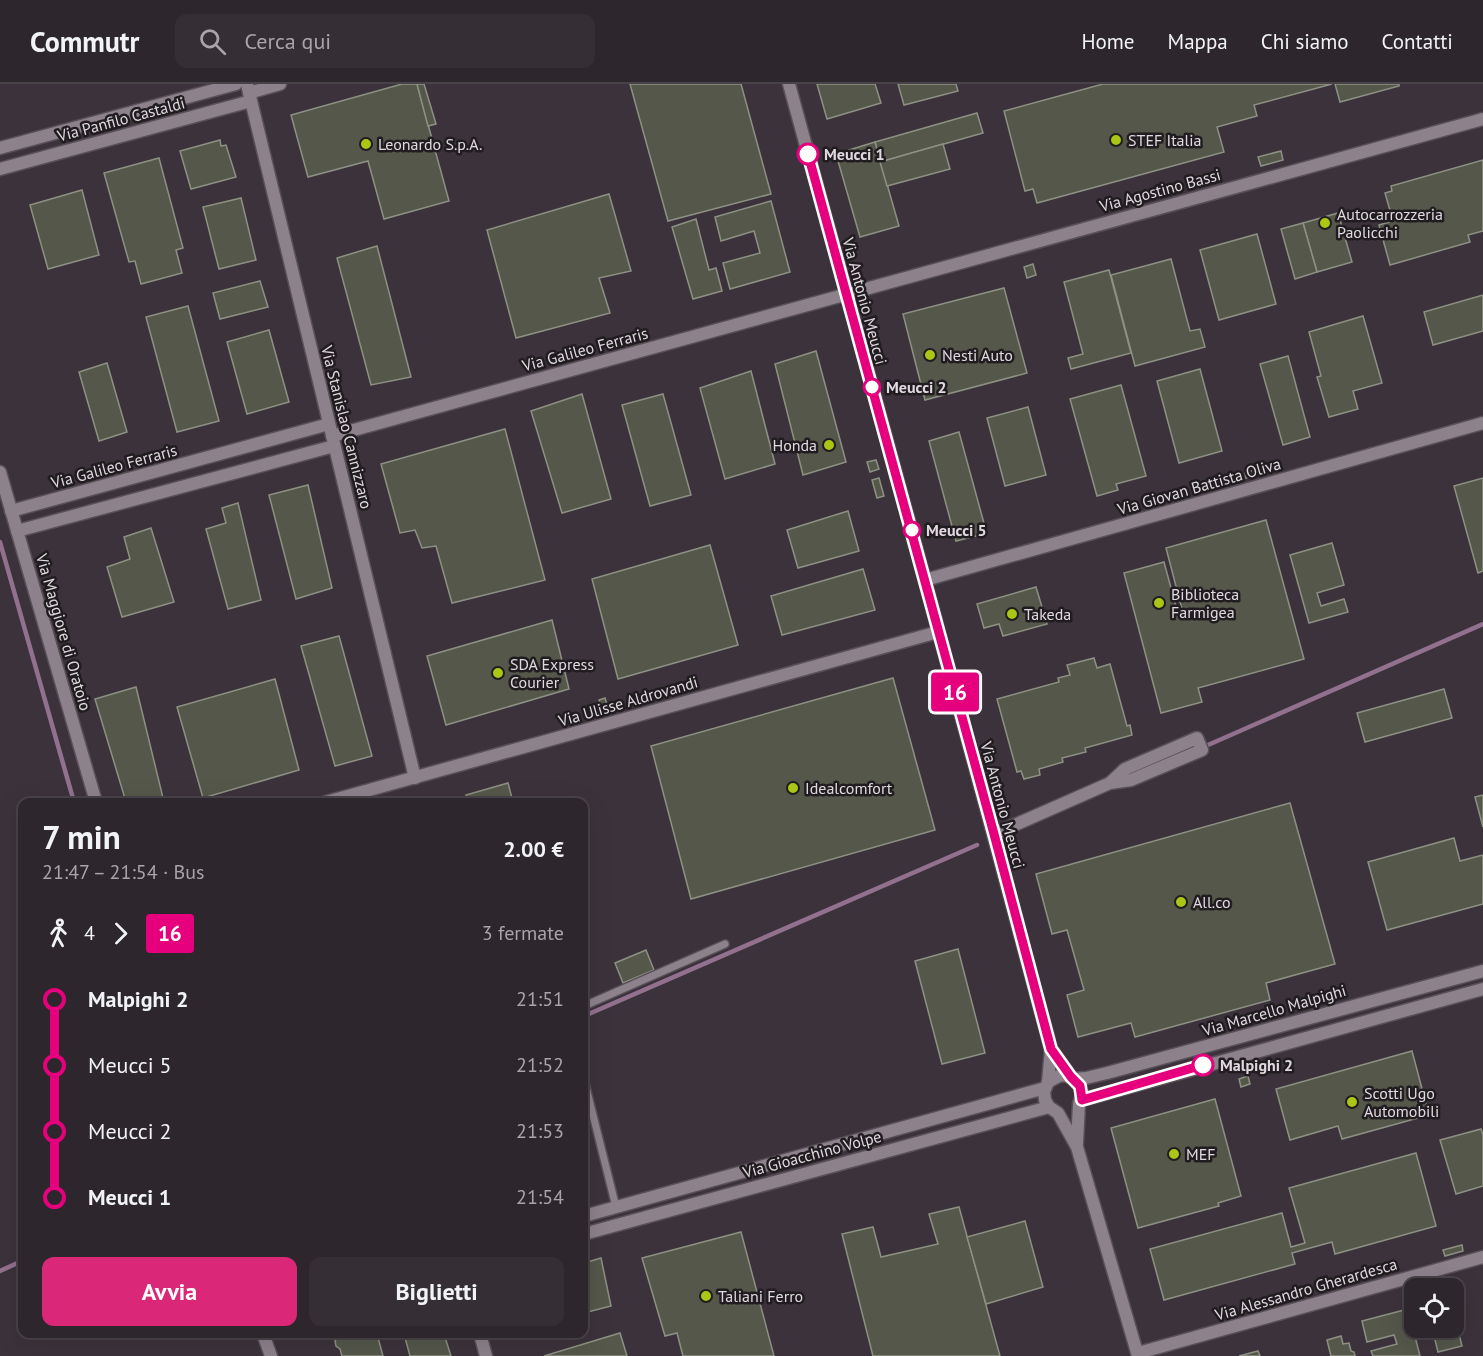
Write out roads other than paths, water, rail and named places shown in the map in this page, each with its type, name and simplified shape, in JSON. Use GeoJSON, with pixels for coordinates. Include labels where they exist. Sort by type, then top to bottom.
{"type":"FeatureCollection","features":[{"type":"Feature","properties":{"kind":"street","name":"Via Panfilo Castaldi"},"geometry":{"type":"LineString","coordinates":[[0,148],[236,84]]}},
{"type":"Feature","properties":{"kind":"street","name":"Via Panfilo Castaldi"},"geometry":{"type":"LineString","coordinates":[[0,169],[280,84]]}},
{"type":"Feature","properties":{"kind":"street","name":"Via Antonio Meucci"},"geometry":{"type":"LineString","coordinates":[[789,84],[1051,1049],[1045,1100],[1054,1110],[1077,1147],[1138,1355]]}},
{"type":"Feature","properties":{"kind":"street","name":"Via Stanislao Cannizzaro"},"geometry":{"type":"LineString","coordinates":[[249,92],[415,778]]}},
{"type":"Feature","properties":{"kind":"street","name":"Via Agostino Bassi"},"geometry":{"type":"LineString","coordinates":[[846,294],[1483,119]]}},
{"type":"Feature","properties":{"kind":"street","name":"Via Galileo Ferraris"},"geometry":{"type":"LineString","coordinates":[[17,531],[332,435],[846,294]]}},
{"type":"Feature","properties":{"kind":"street","name":"Via Giovan Battista Oliva"},"geometry":{"type":"LineString","coordinates":[[925,580],[1483,423]]}},
{"type":"Feature","properties":{"kind":"street","name":"Via Galileo Ferraris"},"geometry":{"type":"LineString","coordinates":[[11,511],[332,435]]}},
{"type":"Feature","properties":{"kind":"street","name":"Via Maggiore di Oratoio"},"geometry":{"type":"LineString","coordinates":[[0,472],[95,798]]}},
{"type":"Feature","properties":{"kind":"street","name":"Via Ulisse Aldrovandi"},"geometry":{"type":"LineString","coordinates":[[341,798],[938,632]]}},
{"type":"Feature","properties":{"kind":"street"},"geometry":{"type":"LineString","coordinates":[[994,834],[1110,783],[1131,780],[1202,750],[1197,738],[1125,769],[1110,783]]}},
{"type":"Feature","properties":{"kind":"street","name":"Via Marcello Malpighi"},"geometry":{"type":"LineString","coordinates":[[1073,1078],[1086,1078],[1107,1073],[1483,970]]}},
{"type":"Feature","properties":{"kind":"street","name":"Via Marcello Malpighi"},"geometry":{"type":"LineString","coordinates":[[1080,1102],[1483,989]]}},
{"type":"Feature","properties":{"kind":"street","name":"Via Antonio Meucci"},"geometry":{"type":"LineString","coordinates":[[1051,1049],[1080,1086],[1077,1147]]}},
{"type":"Feature","properties":{"kind":"street"},"geometry":{"type":"LineString","coordinates":[[1047,1085],[1059,1076],[1073,1078]]}},
{"type":"Feature","properties":{"kind":"street","name":"Via Gioacchino Volpe"},"geometry":{"type":"LineString","coordinates":[[588,1215],[1047,1085]]}},
{"type":"Feature","properties":{"kind":"street"},"geometry":{"type":"LineString","coordinates":[[1054,1110],[1072,1111],[1080,1102]]}},
{"type":"Feature","properties":{"kind":"street","name":"Via Gioacchino Volpe"},"geometry":{"type":"LineString","coordinates":[[588,1233],[1054,1110]]}},
{"type":"Feature","properties":{"kind":"street","name":"Via Alessandro Gherardesca"},"geometry":{"type":"LineString","coordinates":[[1138,1355],[1483,1257]]}},
{"type":"Feature","properties":{"kind":"street"},"geometry":{"type":"LineString","coordinates":[[265,1338],[272,1356]]}},
{"type":"Feature","properties":{"kind":"street"},"geometry":{"type":"LineString","coordinates":[[481,1338],[486,1356]]}},
{"type":"Feature","properties":{"kind":"lane"},"geometry":{"type":"LineString","coordinates":[[588,1004],[725,944]]}},
{"type":"Feature","properties":{"kind":"lane"},"geometry":{"type":"LineString","coordinates":[[588,1094],[616,1207]]}},
{"type":"Feature","properties":{"kind":"waterway"},"geometry":{"type":"LineString","coordinates":[[0,542],[73,798]]}},
{"type":"Feature","properties":{"kind":"waterway"},"geometry":{"type":"LineString","coordinates":[[1208,745],[1483,624]]}},
{"type":"Feature","properties":{"kind":"waterway"},"geometry":{"type":"LineString","coordinates":[[588,1014],[977,845]]}},
{"type":"Feature","properties":{"kind":"waterway"},"geometry":{"type":"LineString","coordinates":[[0,1271],[18,1263]]}},
{"type":"Feature","properties":{"kind":"place","name":"STEF Italia"},"geometry":{"type":"Point","coordinates":[1116,140]}},
{"type":"Feature","properties":{"kind":"place","name":"Leonardo S.p.A."},"geometry":{"type":"Point","coordinates":[366,144]}},
{"type":"Feature","properties":{"kind":"place","name":"Meucci 1"},"geometry":{"type":"Point","coordinates":[808,154]}},
{"type":"Feature","properties":{"kind":"place","name":"Autocarrozzeria Paolicchi"},"geometry":{"type":"Point","coordinates":[1325,223]}},
{"type":"Feature","properties":{"kind":"place","name":"Nesti Auto"},"geometry":{"type":"Point","coordinates":[930,355]}},
{"type":"Feature","properties":{"kind":"place","name":"Meucci 2"},"geometry":{"type":"Point","coordinates":[872,387]}},
{"type":"Feature","properties":{"kind":"place","name":"Honda"},"geometry":{"type":"Point","coordinates":[829,445]}},
{"type":"Feature","properties":{"kind":"place","name":"Meucci 5"},"geometry":{"type":"Point","coordinates":[912,530]}},
{"type":"Feature","properties":{"kind":"place","name":"Biblioteca Farmigea"},"geometry":{"type":"Point","coordinates":[1159,603]}},
{"type":"Feature","properties":{"kind":"place","name":"Takeda"},"geometry":{"type":"Point","coordinates":[1012,614]}},
{"type":"Feature","properties":{"kind":"place","name":"SDA Express Courier"},"geometry":{"type":"Point","coordinates":[498,673]}},
{"type":"Feature","properties":{"kind":"place","name":"Idealcomfort"},"geometry":{"type":"Point","coordinates":[793,788]}},
{"type":"Feature","properties":{"kind":"place","name":"All.co"},"geometry":{"type":"Point","coordinates":[1181,902]}},
{"type":"Feature","properties":{"kind":"place","name":"Malpighi 2"},"geometry":{"type":"Point","coordinates":[1203,1065]}},
{"type":"Feature","properties":{"kind":"place","name":"Scotti Ugo Automobili"},"geometry":{"type":"Point","coordinates":[1352,1102]}},
{"type":"Feature","properties":{"kind":"place","name":"MEF"},"geometry":{"type":"Point","coordinates":[1174,1154]}},
{"type":"Feature","properties":{"kind":"place","name":"Taliani Ferro"},"geometry":{"type":"Point","coordinates":[706,1296]}}]}
